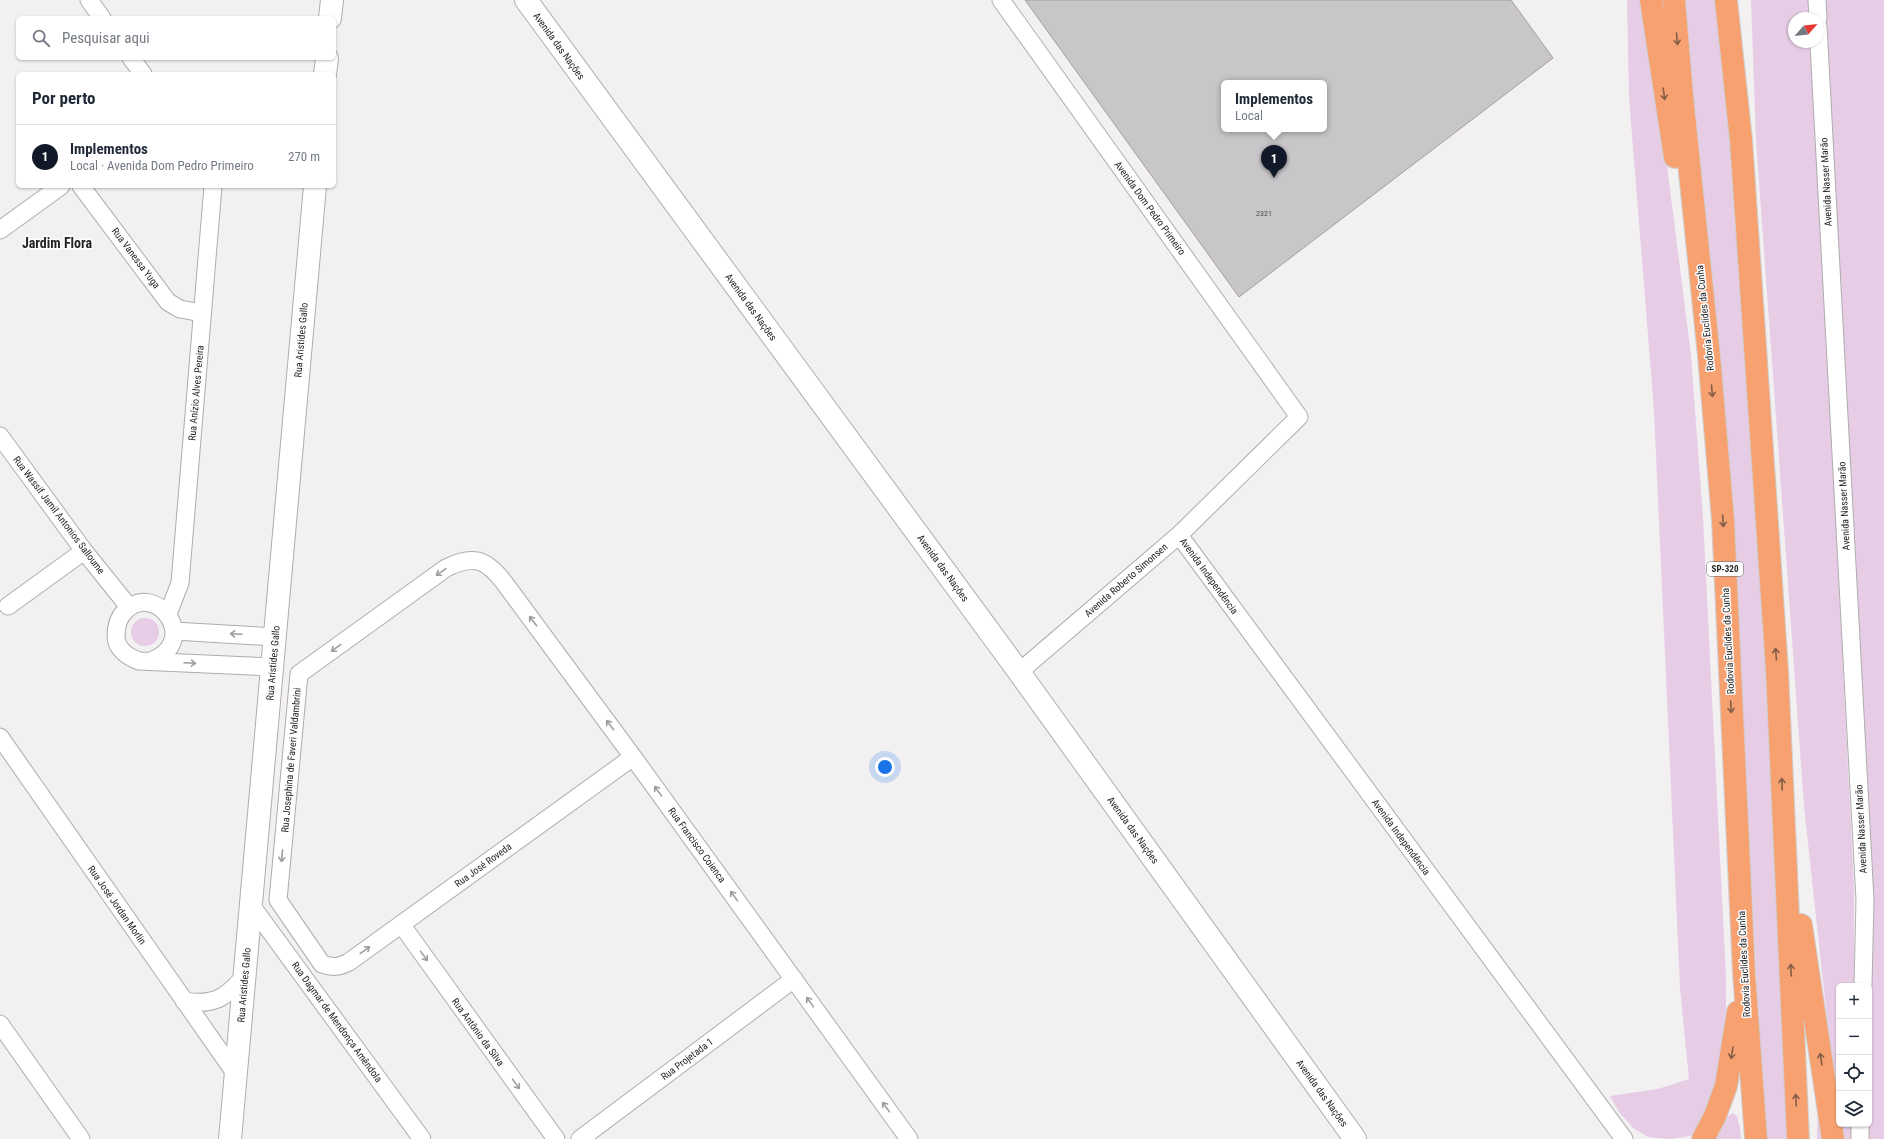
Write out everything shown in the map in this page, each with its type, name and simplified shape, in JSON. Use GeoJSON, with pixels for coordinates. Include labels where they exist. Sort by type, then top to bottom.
{"type":"FeatureCollection","features":[{"type":"Feature","properties":{"kind":"highway"},"geometry":{"type":"LineString","coordinates":[[1651,0],[1665,100],[1710,356]]}},
{"type":"Feature","properties":{"kind":"highway","name":"Rodovia Euclides da Cunha"},"geometry":{"type":"LineString","coordinates":[[1674,0],[1682,96],[1710,356],[1723,520],[1744,973],[1756,1139]]}},
{"type":"Feature","properties":{"kind":"highway"},"geometry":{"type":"LineString","coordinates":[[1726,0],[1741,140],[1777,670],[1798,1139]]}},
{"type":"Feature","properties":{"kind":"highway"},"geometry":{"type":"LineString","coordinates":[[1738,0],[1741,140]]}},
{"type":"Feature","properties":{"kind":"highway"},"geometry":{"type":"LineString","coordinates":[[1783,810],[1833,1139]]}},
{"type":"Feature","properties":{"kind":"highway"},"geometry":{"type":"LineString","coordinates":[[1703,1139],[1715,1116],[1726,1086],[1744,973]]}},
{"type":"Feature","properties":{"kind":"street"},"geometry":{"type":"LineString","coordinates":[[89,0],[101,16]]}},
{"type":"Feature","properties":{"kind":"street"},"geometry":{"type":"LineString","coordinates":[[330,16],[332,0]]}},
{"type":"Feature","properties":{"kind":"street","name":"Avenida das Nações"},"geometry":{"type":"LineString","coordinates":[[526,0],[1019,672],[1355,1139]]}},
{"type":"Feature","properties":{"kind":"street","name":"Avenida Dom Pedro Primeiro"},"geometry":{"type":"LineString","coordinates":[[1001,0],[1299,417]]}},
{"type":"Feature","properties":{"kind":"street"},"geometry":{"type":"LineString","coordinates":[[1817,0],[1818,12]]}},
{"type":"Feature","properties":{"kind":"street","name":"Avenida Nasser Marão"},"geometry":{"type":"LineString","coordinates":[[1819,48],[1865,900],[1863,983]]}},
{"type":"Feature","properties":{"kind":"street"},"geometry":{"type":"LineString","coordinates":[[132,60],[142,72]]}},
{"type":"Feature","properties":{"kind":"street"},"geometry":{"type":"LineString","coordinates":[[325,72],[326,60]]}},
{"type":"Feature","properties":{"kind":"street"},"geometry":{"type":"LineString","coordinates":[[0,230],[58,188]]}},
{"type":"Feature","properties":{"kind":"street","name":"Rua Vanessa Yuga"},"geometry":{"type":"LineString","coordinates":[[82,188],[168,302],[180,309],[202,312]]}},
{"type":"Feature","properties":{"kind":"street","name":"Rua Anízio Alves Pereira"},"geometry":{"type":"LineString","coordinates":[[167,607],[180,583],[213,188]]}},
{"type":"Feature","properties":{"kind":"street","name":"Rua Aristides Gallo"},"geometry":{"type":"LineString","coordinates":[[230,1139],[315,188]]}},
{"type":"Feature","properties":{"kind":"street","name":"Avenida Roberto Simonsen"},"geometry":{"type":"LineString","coordinates":[[1019,672],[1179,535],[1299,417]]}},
{"type":"Feature","properties":{"kind":"street","name":"Rua Wassif Jamil Antonios Salloume"},"geometry":{"type":"LineString","coordinates":[[0,436],[122,606]]}},
{"type":"Feature","properties":{"kind":"street","name":"Avenida Independência"},"geometry":{"type":"LineString","coordinates":[[1179,535],[1624,1139]]}},
{"type":"Feature","properties":{"kind":"street"},"geometry":{"type":"LineString","coordinates":[[8,606],[84,552]]}},
{"type":"Feature","properties":{"kind":"street","name":"Rua Francisco Coienca"},"geometry":{"type":"LineString","coordinates":[[477,560],[492,568],[503,581],[633,757],[909,1139]]}},
{"type":"Feature","properties":{"kind":"street","name":"Rua Josephina de Faveri Valdambrini"},"geometry":{"type":"LineString","coordinates":[[331,968],[322,964],[316,957],[278,900],[299,674],[446,568],[461,561],[477,560]]}},
{"type":"Feature","properties":{"kind":"street"},"geometry":{"type":"LineString","coordinates":[[151,661],[160,658],[168,650],[173,641],[174,631],[167,607],[149,603],[138,603],[122,606],[116,626],[116,638],[120,649],[129,657],[139,661],[272,668]]}},
{"type":"Feature","properties":{"kind":"street"},"geometry":{"type":"LineString","coordinates":[[174,631],[275,636]]}},
{"type":"Feature","properties":{"kind":"street","name":"Rua José Jordan Morlin"},"geometry":{"type":"LineString","coordinates":[[0,737],[235,1073]]}},
{"type":"Feature","properties":{"kind":"street","name":"Rua José Roveda"},"geometry":{"type":"LineString","coordinates":[[331,968],[349,962],[633,757]]}},
{"type":"Feature","properties":{"kind":"street","name":"Rua Dagmar de Mendonça Amêndola"},"geometry":{"type":"LineString","coordinates":[[251,905],[422,1139]]}},
{"type":"Feature","properties":{"kind":"street","name":"Rua Antônio da Silva"},"geometry":{"type":"LineString","coordinates":[[401,924],[556,1139]]}},
{"type":"Feature","properties":{"kind":"street"},"geometry":{"type":"LineString","coordinates":[[184,1001],[201,1004],[219,999],[234,990],[245,976]]}},
{"type":"Feature","properties":{"kind":"street","name":"Rua Projetada 1"},"geometry":{"type":"LineString","coordinates":[[580,1139],[794,979]]}},
{"type":"Feature","properties":{"kind":"street"},"geometry":{"type":"LineString","coordinates":[[0,1024],[81,1139]]}},
{"type":"Feature","properties":{"kind":"street"},"geometry":{"type":"LineString","coordinates":[[205,1030],[212,1036],[222,1039],[231,1038],[240,1033]]}},
{"type":"Feature","properties":{"kind":"street"},"geometry":{"type":"LineString","coordinates":[[1860,1127],[1860,1139]]}},
{"type":"Feature","properties":{"kind":"shaded area"},"geometry":{"type":"Polygon","coordinates":[[[1627,0],[1646,0],[1691,355],[1703,518],[1726,977],[1726,1052],[1704,1126],[1690,1136],[1670,1139],[1648,1137],[1633,1128],[1619,1112],[1610,1096],[1658,1089],[1689,1079],[1680,988],[1654,410],[1629,97],[1627,0]]]}},
{"type":"Feature","properties":{"kind":"shaded area"},"geometry":{"type":"Polygon","coordinates":[[[1682,0],[1718,0],[1733,142],[1769,671],[1791,1139],[1765,1139],[1732,518],[1682,0]]]}},
{"type":"Feature","properties":{"kind":"shaded area"},"geometry":{"type":"Polygon","coordinates":[[[1751,0],[1810,0],[1811,12],[1788,12],[1788,48],[1812,48],[1854,889],[1854,983],[1836,983],[1836,1102],[1804,806],[1756,140],[1751,0]]]}},
{"type":"Feature","properties":{"kind":"shaded area"},"geometry":{"type":"Polygon","coordinates":[[[1825,0],[1884,0],[1884,1139],[1865,1139],[1865,1127],[1872,1127],[1872,983],[1871,983],[1874,909],[1825,0]]]}},
{"type":"Feature","properties":{"kind":"shaded area"},"geometry":{"type":"Polygon","coordinates":[[[145,618],[155,622],[159,632],[155,642],[145,646],[135,642],[131,632],[135,622],[145,618]]]}},
{"type":"Feature","properties":{"kind":"shaded area"},"geometry":{"type":"Polygon","coordinates":[[[1818,1107],[1828,1139],[1817,1139],[1818,1107]]]}},
{"type":"Feature","properties":{"kind":"shaded area"},"geometry":{"type":"Polygon","coordinates":[[[1732,1113],[1737,1116],[1741,1139],[1712,1139],[1716,1128],[1732,1113]]]}},
{"type":"Feature","properties":{"kind":"shaded area"},"geometry":{"type":"Polygon","coordinates":[[[1839,1127],[1853,1127],[1852,1139],[1840,1139],[1839,1127]]]}},
{"type":"Feature","properties":{"kind":"building"},"geometry":{"type":"Polygon","coordinates":[[[1025,0],[1511,0],[1553,58],[1239,297],[1025,0]]]}},
{"type":"Feature","properties":{"kind":"place","name":"Implementos"},"geometry":{"type":"Point","coordinates":[1274,178]}},
{"type":"Feature","properties":{"kind":"district","name":"Jardim Flora"},"geometry":{"type":"Point","coordinates":[57,243]}}]}
